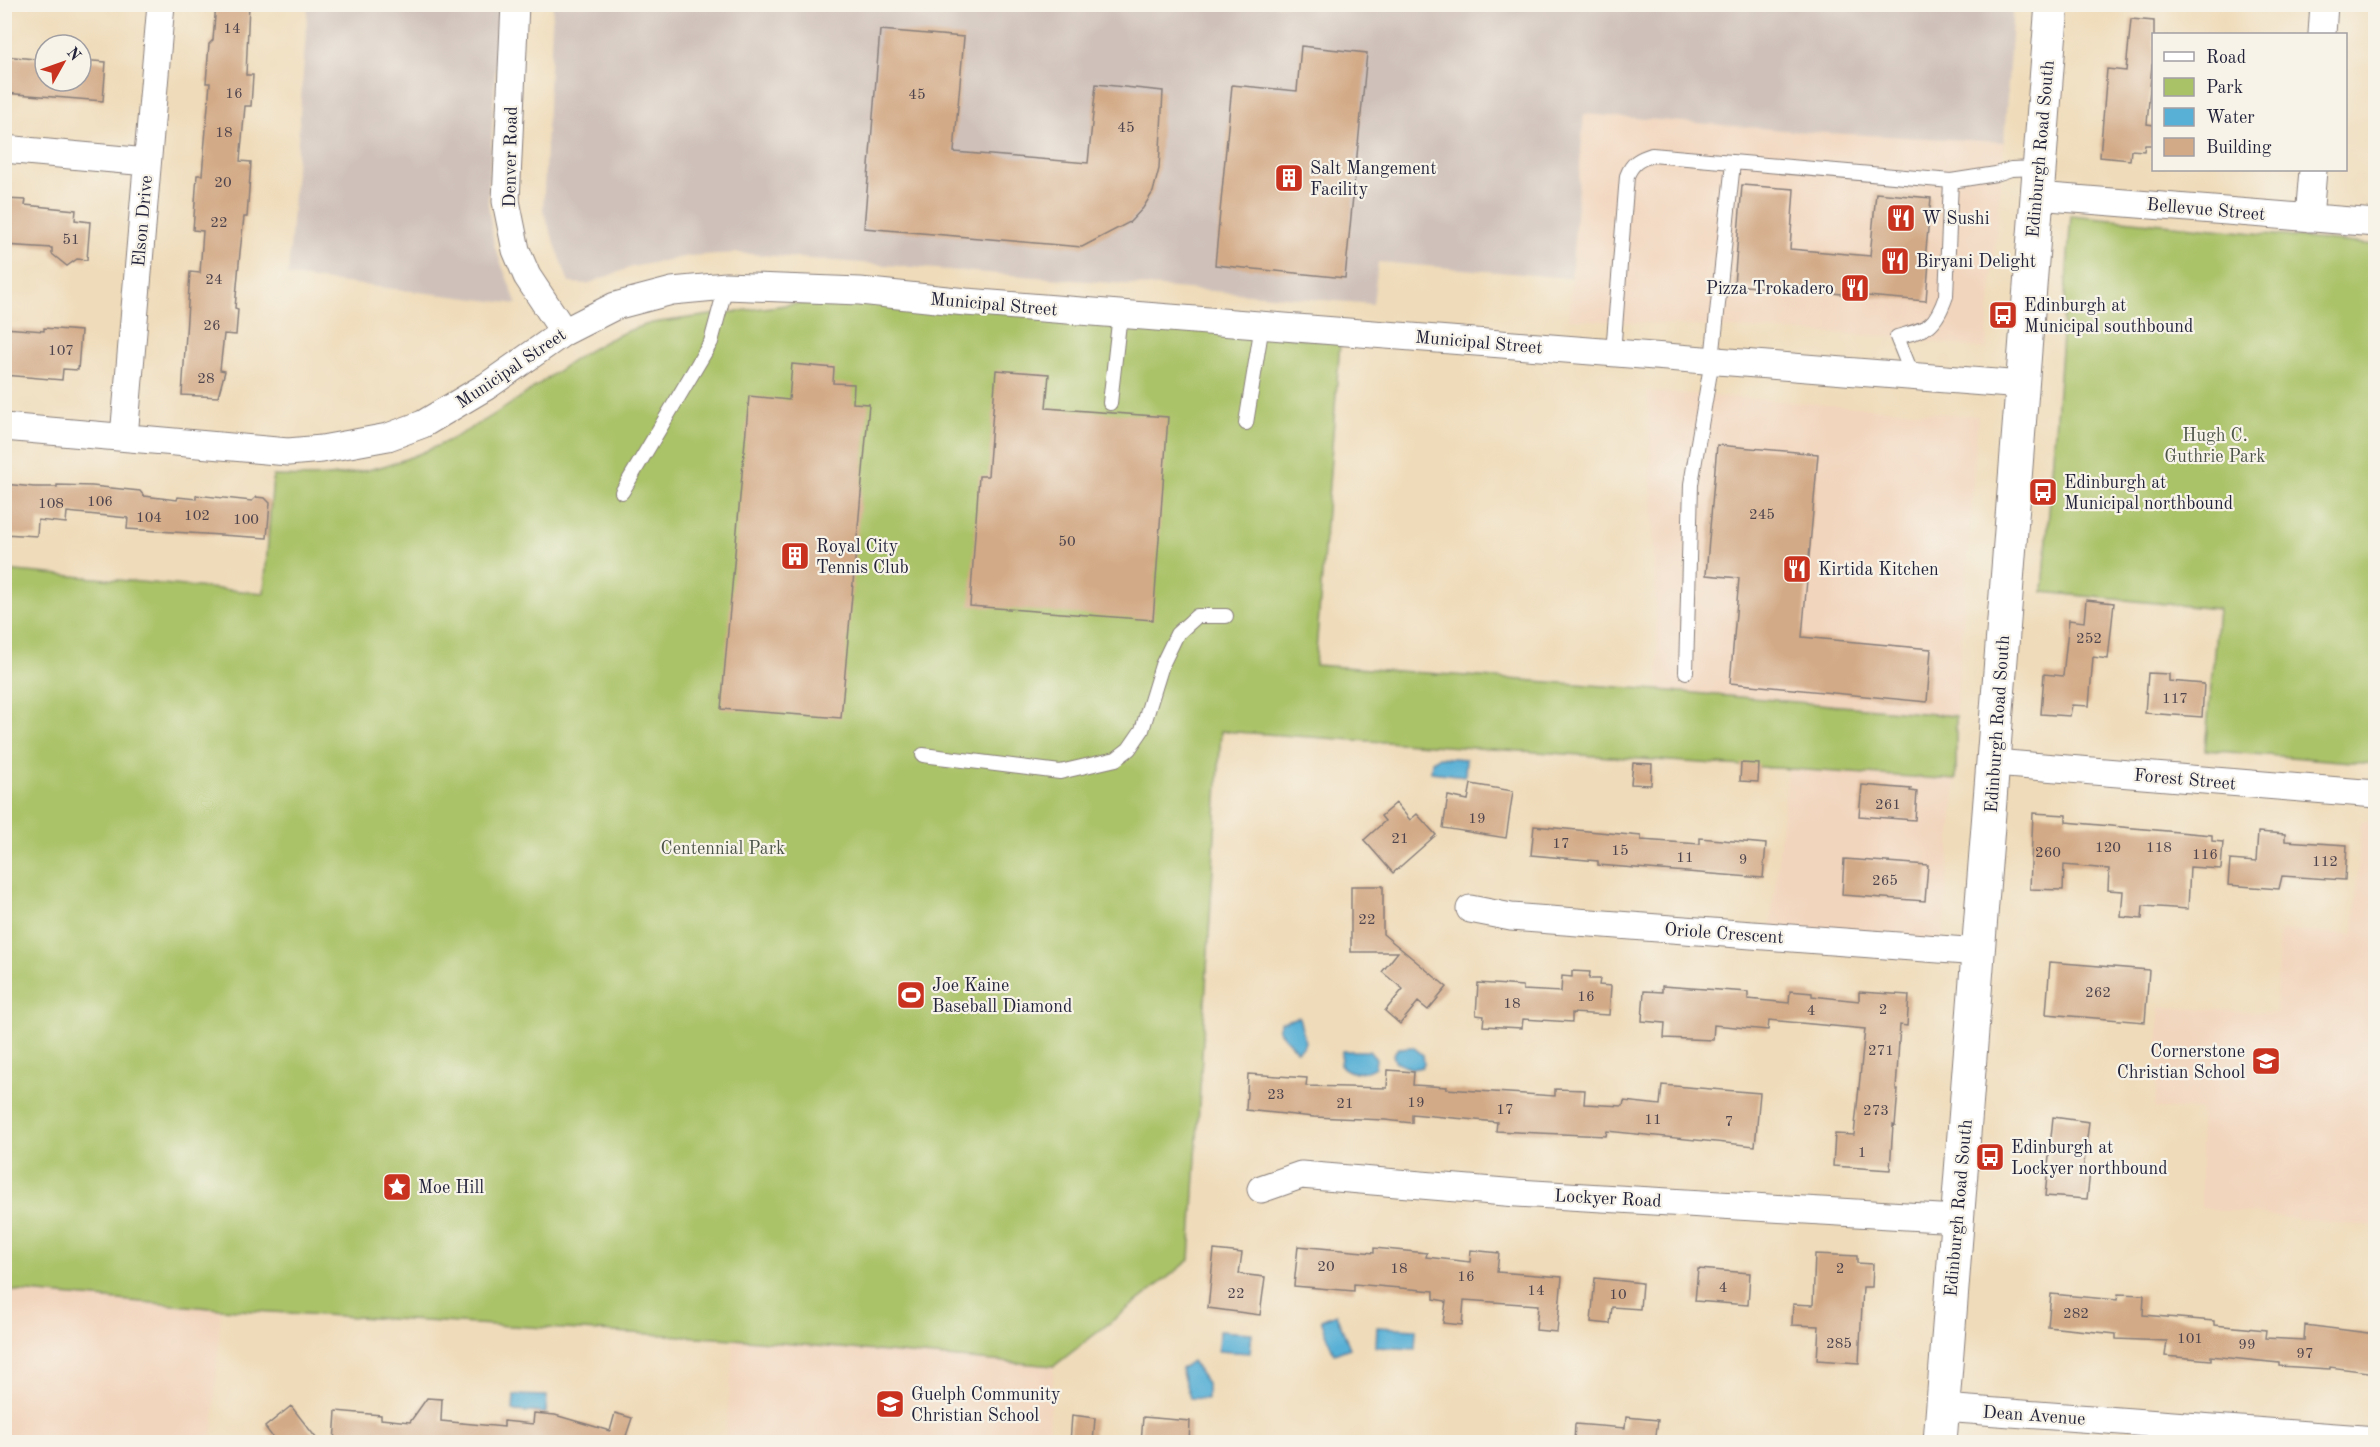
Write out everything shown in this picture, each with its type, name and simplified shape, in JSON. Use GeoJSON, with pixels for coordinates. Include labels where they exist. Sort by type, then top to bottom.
{"type":"FeatureCollection","features":[{"type":"Feature","properties":{"kind":"main road","name":"Edinburgh Road South"},"geometry":{"type":"LineString","coordinates":[[1940,1443],[2052,4]]}},
{"type":"Feature","properties":{"kind":"street","name":"Elson Drive"},"geometry":{"type":"LineString","coordinates":[[124,436],[161,4]]}},
{"type":"Feature","properties":{"kind":"street","name":"Denver Road"},"geometry":{"type":"LineString","coordinates":[[516,4],[506,201],[516,250],[527,276],[564,332]]}},
{"type":"Feature","properties":{"kind":"street"},"geometry":{"type":"LineString","coordinates":[[2322,33],[2324,4]]}},
{"type":"Feature","properties":{"kind":"street"},"geometry":{"type":"LineString","coordinates":[[4,149],[147,162]]}},
{"type":"Feature","properties":{"kind":"street"},"geometry":{"type":"LineString","coordinates":[[2309,218],[2313,171]]}},
{"type":"Feature","properties":{"kind":"street","name":"Bellevue Street"},"geometry":{"type":"LineString","coordinates":[[2038,182],[2309,218],[2376,223]]}},
{"type":"Feature","properties":{"kind":"street","name":"Municipal Street"},"geometry":{"type":"LineString","coordinates":[[4,427],[288,452],[356,444],[423,424],[465,400],[564,332],[615,306],[672,291],[726,286],[860,291],[1120,314],[2022,385]]}},
{"type":"Feature","properties":{"kind":"street","name":"Forest Street"},"geometry":{"type":"LineString","coordinates":[[1994,762],[2376,794]]}},
{"type":"Feature","properties":{"kind":"street","name":"Oriole Crescent"},"geometry":{"type":"LineString","coordinates":[[1470,909],[1510,917],[1979,952]]}},
{"type":"Feature","properties":{"kind":"street","name":"Lockyer Road"},"geometry":{"type":"LineString","coordinates":[[1261,1189],[1301,1175],[1517,1193],[1957,1218]]}},
{"type":"Feature","properties":{"kind":"street","name":"Dean Avenue"},"geometry":{"type":"LineString","coordinates":[[1943,1408],[2376,1440]]}},
{"type":"Feature","properties":{"kind":"lane"},"geometry":{"type":"LineString","coordinates":[[1613,353],[1627,176],[1634,163],[1652,155],[1951,181],[1996,174],[2011,169],[2038,182]]}},
{"type":"Feature","properties":{"kind":"lane"},"geometry":{"type":"LineString","coordinates":[[1686,672],[1691,484],[1713,360],[1733,163]]}},
{"type":"Feature","properties":{"kind":"lane"},"geometry":{"type":"LineString","coordinates":[[1913,377],[1897,337],[1927,328],[1942,307],[1946,296],[1951,181]]}},
{"type":"Feature","properties":{"kind":"lane"},"geometry":{"type":"LineString","coordinates":[[622,492],[711,342],[726,286]]}},
{"type":"Feature","properties":{"kind":"lane"},"geometry":{"type":"LineString","coordinates":[[1110,403],[1120,314]]}},
{"type":"Feature","properties":{"kind":"lane"},"geometry":{"type":"LineString","coordinates":[[1246,423],[1262,325]]}},
{"type":"Feature","properties":{"kind":"lane"},"geometry":{"type":"LineString","coordinates":[[923,755],[1060,772],[1116,759],[1128,749],[1142,730],[1162,665],[1178,634],[1197,616],[1226,615]]}},
{"type":"Feature","properties":{"kind":"shaded area"},"geometry":{"type":"Polygon","coordinates":[[[308,5],[499,5],[488,203],[494,245],[517,304],[288,276],[308,5]]]}},
{"type":"Feature","properties":{"kind":"shaded area"},"geometry":{"type":"Polygon","coordinates":[[[553,5],[2013,5],[2004,142],[1808,132],[1584,114],[1571,278],[1378,262],[1373,304],[737,253],[689,256],[632,267],[587,284],[569,283],[543,210],[553,5]]]}},
{"type":"Feature","properties":{"kind":"shaded area"},"geometry":{"type":"Polygon","coordinates":[[[1584,114],[1808,132],[2004,142],[1986,349],[1897,337],[1569,319],[1584,114]]]}},
{"type":"Feature","properties":{"kind":"shaded area"},"geometry":{"type":"Polygon","coordinates":[[[1648,391],[1978,416],[1956,716],[1659,690],[1648,391]]]}},
{"type":"Feature","properties":{"kind":"shaded area"},"geometry":{"type":"Polygon","coordinates":[[[1788,770],[1956,780],[1940,961],[1768,949],[1788,770]]]}},
{"type":"Feature","properties":{"kind":"shaded area","name":"Cornerstone Christian School"},"geometry":{"type":"Polygon","coordinates":[[[2361,822],[2376,822],[2375,1227],[2201,1208],[2200,1109],[2155,1109],[2160,1007],[2276,1013],[2279,931],[2354,934],[2361,822]]]}},
{"type":"Feature","properties":{"kind":"shaded area"},"geometry":{"type":"Polygon","coordinates":[[[4,1290],[221,1309],[212,1442],[5,1442],[4,1290]]]}},
{"type":"Feature","properties":{"kind":"shaded area","name":"Guelph Community Christian School"},"geometry":{"type":"Polygon","coordinates":[[[734,1339],[1054,1366],[1048,1442],[725,1442],[734,1339]]]}},
{"type":"Feature","properties":{"kind":"green space","name":"Hugh C. Guthrie Park"},"geometry":{"type":"Polygon","coordinates":[[[2071,215],[2375,245],[2375,764],[2205,750],[2218,609],[2043,592],[2071,215]]]}},
{"type":"Feature","properties":{"kind":"green space","name":"Centennial Park"},"geometry":{"type":"Polygon","coordinates":[[[911,288],[1340,343],[1315,665],[1659,690],[1956,716],[1956,780],[1221,731],[1190,1260],[1054,1366],[734,1339],[221,1309],[5,1290],[5,570],[264,593],[273,476],[322,477],[356,473],[406,459],[453,438],[499,412],[599,344],[652,323],[911,288]]]}},
{"type":"Feature","properties":{"kind":"water"},"geometry":{"type":"Polygon","coordinates":[[[1439,757],[1466,759],[1465,776],[1431,772],[1432,761],[1439,757]]]}},
{"type":"Feature","properties":{"kind":"water"},"geometry":{"type":"Polygon","coordinates":[[[1299,1017],[1305,1042],[1303,1047],[1297,1051],[1278,1030],[1281,1022],[1299,1017]]]}},
{"type":"Feature","properties":{"kind":"water"},"geometry":{"type":"Polygon","coordinates":[[[1413,1047],[1423,1055],[1422,1067],[1412,1069],[1395,1061],[1393,1055],[1398,1048],[1413,1047]]]}},
{"type":"Feature","properties":{"kind":"water"},"geometry":{"type":"Polygon","coordinates":[[[1342,1051],[1369,1051],[1376,1059],[1375,1067],[1361,1072],[1347,1070],[1340,1064],[1342,1051]]]}},
{"type":"Feature","properties":{"kind":"water"},"geometry":{"type":"Polygon","coordinates":[[[1336,1314],[1350,1348],[1334,1354],[1321,1320],[1336,1314]]]}},
{"type":"Feature","properties":{"kind":"water"},"geometry":{"type":"Polygon","coordinates":[[[1377,1327],[1416,1329],[1415,1349],[1376,1347],[1377,1327]]]}},
{"type":"Feature","properties":{"kind":"water"},"geometry":{"type":"Polygon","coordinates":[[[1219,1331],[1252,1333],[1250,1353],[1218,1351],[1219,1331]]]}},
{"type":"Feature","properties":{"kind":"water"},"geometry":{"type":"Polygon","coordinates":[[[1192,1361],[1207,1383],[1207,1399],[1190,1398],[1181,1369],[1192,1361]]]}},
{"type":"Feature","properties":{"kind":"water"},"geometry":{"type":"Polygon","coordinates":[[[514,1395],[547,1396],[546,1413],[513,1411],[514,1395]]]}},
{"type":"Feature","properties":{"kind":"building"},"geometry":{"type":"Polygon","coordinates":[[[216,4],[249,4],[246,75],[253,75],[251,106],[245,106],[240,161],[251,162],[247,217],[244,217],[235,308],[238,309],[236,335],[224,334],[220,370],[225,371],[218,397],[182,395],[190,272],[200,273],[203,231],[193,230],[197,175],[202,175],[210,83],[206,83],[209,44],[213,40],[216,4]]]}},
{"type":"Feature","properties":{"kind":"building"},"geometry":{"type":"Polygon","coordinates":[[[2131,19],[2154,21],[2147,124],[2152,125],[2152,145],[2145,145],[2144,151],[2131,150],[2130,160],[2100,157],[2107,69],[2126,71],[2131,19]]]}},
{"type":"Feature","properties":{"kind":"building"},"geometry":{"type":"Polygon","coordinates":[[[880,30],[964,37],[954,152],[1088,163],[1096,84],[1163,91],[1159,169],[1153,192],[1143,208],[1130,222],[1082,247],[864,228],[880,30]]]}},
{"type":"Feature","properties":{"kind":"building","name":"Salt Mangement Facility"},"geometry":{"type":"Polygon","coordinates":[[[1301,46],[1367,53],[1345,278],[1215,265],[1232,85],[1297,91],[1301,46]]]}},
{"type":"Feature","properties":{"kind":"building"},"geometry":{"type":"Polygon","coordinates":[[[4,56],[33,59],[33,93],[93,93],[93,61],[106,62],[103,101],[4,93],[4,56]]]}},
{"type":"Feature","properties":{"kind":"building"},"geometry":{"type":"Polygon","coordinates":[[[1742,185],[1794,189],[1790,249],[1870,256],[1876,193],[1931,198],[1925,260],[1929,261],[1926,301],[1734,285],[1742,185]]]}},
{"type":"Feature","properties":{"kind":"building"},"geometry":{"type":"Polygon","coordinates":[[[4,199],[26,200],[25,205],[76,210],[75,220],[90,222],[87,260],[77,259],[67,266],[52,254],[52,248],[4,245],[4,199]]]}},
{"type":"Feature","properties":{"kind":"building"},"geometry":{"type":"Polygon","coordinates":[[[4,328],[81,331],[78,370],[63,369],[62,380],[4,375],[4,328]]]}},
{"type":"Feature","properties":{"kind":"building","name":"Royal City Tennis Club"},"geometry":{"type":"Polygon","coordinates":[[[792,364],[834,368],[833,383],[854,384],[853,403],[869,404],[841,718],[721,709],[749,396],[789,400],[792,364]]]}},
{"type":"Feature","properties":{"kind":"building"},"geometry":{"type":"Polygon","coordinates":[[[996,370],[1049,374],[1046,408],[1168,417],[1153,620],[970,606],[979,476],[988,476],[996,370]]]}},
{"type":"Feature","properties":{"kind":"building"},"geometry":{"type":"Polygon","coordinates":[[[1717,445],[1818,454],[1802,637],[1931,649],[1927,702],[1730,683],[1739,578],[1706,575],[1717,445]]]}},
{"type":"Feature","properties":{"kind":"building"},"geometry":{"type":"Polygon","coordinates":[[[4,484],[34,487],[92,486],[140,491],[144,496],[177,500],[178,497],[196,499],[196,495],[252,501],[256,497],[265,498],[270,503],[267,538],[127,529],[128,518],[67,512],[66,523],[38,520],[37,536],[4,534],[4,484]]]}},
{"type":"Feature","properties":{"kind":"building"},"geometry":{"type":"Polygon","coordinates":[[[2086,600],[2114,603],[2108,659],[2093,657],[2089,706],[2072,705],[2070,716],[2041,714],[2044,674],[2063,676],[2069,620],[2084,622],[2086,600]]]}},
{"type":"Feature","properties":{"kind":"building"},"geometry":{"type":"Polygon","coordinates":[[[2148,673],[2169,674],[2169,681],[2204,684],[2202,717],[2145,713],[2148,673]]]}},
{"type":"Feature","properties":{"kind":"building"},"geometry":{"type":"Polygon","coordinates":[[[1633,763],[1652,764],[1651,785],[1631,784],[1633,763]]]}},
{"type":"Feature","properties":{"kind":"building"},"geometry":{"type":"Polygon","coordinates":[[[1741,763],[1759,764],[1758,782],[1740,781],[1741,763]]]}},
{"type":"Feature","properties":{"kind":"building"},"geometry":{"type":"Polygon","coordinates":[[[1471,784],[1513,791],[1506,838],[1443,828],[1448,796],[1468,800],[1471,784]]]}},
{"type":"Feature","properties":{"kind":"building"},"geometry":{"type":"Polygon","coordinates":[[[1862,785],[1911,789],[1910,791],[1917,792],[1915,820],[1859,816],[1862,785]]]}},
{"type":"Feature","properties":{"kind":"building"},"geometry":{"type":"Polygon","coordinates":[[[1396,803],[1410,820],[1417,814],[1436,835],[1393,873],[1364,840],[1385,821],[1381,816],[1396,803]]]}},
{"type":"Feature","properties":{"kind":"building"},"geometry":{"type":"Polygon","coordinates":[[[2033,813],[2066,815],[2066,822],[2212,835],[2212,841],[2223,842],[2221,869],[2190,867],[2188,909],[2143,906],[2142,919],[2121,917],[2123,891],[2108,890],[2109,869],[2064,865],[2063,890],[2030,889],[2033,813]]]}},
{"type":"Feature","properties":{"kind":"building"},"geometry":{"type":"Polygon","coordinates":[[[1534,826],[1641,836],[1641,840],[1700,844],[1700,838],[1766,844],[1763,878],[1598,865],[1598,861],[1531,855],[1534,826]]]}},
{"type":"Feature","properties":{"kind":"building"},"geometry":{"type":"Polygon","coordinates":[[[2258,832],[2285,834],[2285,841],[2347,845],[2345,880],[2282,876],[2279,889],[2228,885],[2230,860],[2256,862],[2258,832]]]}},
{"type":"Feature","properties":{"kind":"building"},"geometry":{"type":"Polygon","coordinates":[[[1844,859],[1928,865],[1925,901],[1842,895],[1844,859]]]}},
{"type":"Feature","properties":{"kind":"building"},"geometry":{"type":"Polygon","coordinates":[[[1351,886],[1383,886],[1383,934],[1447,987],[1428,1010],[1418,1002],[1400,1024],[1385,1011],[1403,989],[1382,972],[1398,952],[1351,952],[1351,886]]]}},
{"type":"Feature","properties":{"kind":"building"},"geometry":{"type":"Polygon","coordinates":[[[2050,962],[2149,970],[2145,1022],[2046,1014],[2050,962]]]}},
{"type":"Feature","properties":{"kind":"building"},"geometry":{"type":"Polygon","coordinates":[[[1572,971],[1590,972],[1589,979],[1600,979],[1599,985],[1611,986],[1609,1015],[1572,1013],[1572,1022],[1523,1019],[1522,1028],[1483,1026],[1484,1016],[1476,1015],[1478,983],[1523,986],[1523,990],[1561,992],[1562,976],[1572,977],[1572,971]]]}},
{"type":"Feature","properties":{"kind":"building"},"geometry":{"type":"Polygon","coordinates":[[[1662,986],[1748,992],[1748,999],[1789,1003],[1790,991],[1859,1001],[1859,992],[1909,995],[1907,1026],[1900,1025],[1896,1090],[1898,1090],[1890,1170],[1833,1166],[1835,1134],[1854,1135],[1865,1029],[1769,1020],[1768,1030],[1714,1025],[1713,1040],[1664,1038],[1665,1023],[1642,1021],[1644,991],[1662,992],[1662,986]]]}},
{"type":"Feature","properties":{"kind":"building"},"geometry":{"type":"Polygon","coordinates":[[[1388,1070],[1414,1072],[1413,1085],[1447,1087],[1446,1089],[1555,1096],[1555,1089],[1585,1090],[1584,1104],[1623,1106],[1624,1101],[1660,1105],[1662,1085],[1760,1093],[1755,1146],[1607,1131],[1606,1136],[1496,1131],[1497,1122],[1412,1114],[1412,1123],[1246,1110],[1248,1074],[1307,1078],[1306,1086],[1387,1088],[1388,1070]]]}},
{"type":"Feature","properties":{"kind":"building"},"geometry":{"type":"Polygon","coordinates":[[[2053,1117],[2089,1122],[2083,1172],[2090,1172],[2087,1199],[2045,1196],[2053,1117]]]}},
{"type":"Feature","properties":{"kind":"building"},"geometry":{"type":"Polygon","coordinates":[[[1298,1246],[1374,1253],[1374,1248],[1427,1253],[1426,1257],[1470,1262],[1471,1250],[1499,1253],[1497,1272],[1562,1277],[1557,1332],[1536,1330],[1538,1305],[1464,1300],[1462,1325],[1443,1323],[1446,1301],[1434,1299],[1434,1291],[1354,1284],[1354,1291],[1294,1286],[1298,1246]]]}},
{"type":"Feature","properties":{"kind":"building"},"geometry":{"type":"Polygon","coordinates":[[[1214,1250],[1242,1253],[1239,1274],[1265,1277],[1260,1315],[1208,1308],[1214,1250]]]}},
{"type":"Feature","properties":{"kind":"building"},"geometry":{"type":"Polygon","coordinates":[[[1815,1254],[1857,1256],[1857,1263],[1873,1264],[1872,1287],[1863,1287],[1859,1363],[1817,1360],[1819,1326],[1792,1325],[1793,1304],[1813,1305],[1815,1254]]]}},
{"type":"Feature","properties":{"kind":"building"},"geometry":{"type":"Polygon","coordinates":[[[1698,1269],[1750,1273],[1748,1305],[1695,1301],[1698,1269]]]}},
{"type":"Feature","properties":{"kind":"building"},"geometry":{"type":"Polygon","coordinates":[[[1595,1278],[1642,1283],[1640,1309],[1612,1307],[1610,1324],[1591,1322],[1595,1278]]]}},
{"type":"Feature","properties":{"kind":"building"},"geometry":{"type":"Polygon","coordinates":[[[2051,1294],[2117,1300],[2118,1294],[2144,1295],[2143,1315],[2214,1321],[2214,1325],[2266,1330],[2265,1338],[2304,1340],[2305,1325],[2376,1334],[2376,1373],[2330,1367],[2330,1369],[2279,1366],[2279,1363],[2211,1356],[2211,1360],[2165,1356],[2167,1341],[2116,1339],[2116,1334],[2048,1327],[2051,1294]]]}},
{"type":"Feature","properties":{"kind":"building"},"geometry":{"type":"Polygon","coordinates":[[[427,1398],[442,1399],[441,1421],[504,1427],[504,1421],[533,1424],[534,1413],[555,1415],[610,1431],[615,1413],[632,1418],[626,1436],[631,1438],[630,1443],[334,1443],[336,1411],[381,1415],[381,1419],[410,1422],[427,1398]]]}},
{"type":"Feature","properties":{"kind":"building"},"geometry":{"type":"Polygon","coordinates":[[[291,1406],[320,1443],[277,1443],[265,1427],[291,1406]]]}},
{"type":"Feature","properties":{"kind":"building"},"geometry":{"type":"Polygon","coordinates":[[[1072,1415],[1095,1418],[1093,1443],[1070,1443],[1072,1415]]]}},
{"type":"Feature","properties":{"kind":"building"},"geometry":{"type":"Polygon","coordinates":[[[1143,1417],[1190,1421],[1189,1443],[1141,1443],[1143,1417]]]}},
{"type":"Feature","properties":{"kind":"building"},"geometry":{"type":"Polygon","coordinates":[[[1626,1417],[1658,1420],[1655,1443],[1574,1443],[1575,1424],[1625,1428],[1626,1417]]]}},
{"type":"Feature","properties":{"kind":"place","name":"Salt Mangement Facility"},"geometry":{"type":"Point","coordinates":[1289,178]}},
{"type":"Feature","properties":{"kind":"place","name":"W Sushi"},"geometry":{"type":"Point","coordinates":[1901,218]}},
{"type":"Feature","properties":{"kind":"place","name":"Biryani Delight"},"geometry":{"type":"Point","coordinates":[1895,261]}},
{"type":"Feature","properties":{"kind":"place","name":"Pizza Trokadero"},"geometry":{"type":"Point","coordinates":[1855,288]}},
{"type":"Feature","properties":{"kind":"place","name":"Edinburgh at Municipal southbound"},"geometry":{"type":"Point","coordinates":[2003,315]}},
{"type":"Feature","properties":{"kind":"place","name":"Edinburgh at Municipal northbound"},"geometry":{"type":"Point","coordinates":[2043,492]}},
{"type":"Feature","properties":{"kind":"place","name":"Royal City Tennis Club"},"geometry":{"type":"Point","coordinates":[795,556]}},
{"type":"Feature","properties":{"kind":"place","name":"Kirtida Kitchen"},"geometry":{"type":"Point","coordinates":[1797,569]}},
{"type":"Feature","properties":{"kind":"place","name":"Joe Kaine Baseball Diamond"},"geometry":{"type":"Point","coordinates":[911,995]}},
{"type":"Feature","properties":{"kind":"place","name":"Cornerstone Christian School"},"geometry":{"type":"Point","coordinates":[2266,1061]}},
{"type":"Feature","properties":{"kind":"place","name":"Edinburgh at Lockyer northbound"},"geometry":{"type":"Point","coordinates":[1990,1157]}},
{"type":"Feature","properties":{"kind":"place","name":"Moe Hill"},"geometry":{"type":"Point","coordinates":[397,1187]}},
{"type":"Feature","properties":{"kind":"place","name":"Guelph Community Christian School"},"geometry":{"type":"Point","coordinates":[890,1404]}}]}
